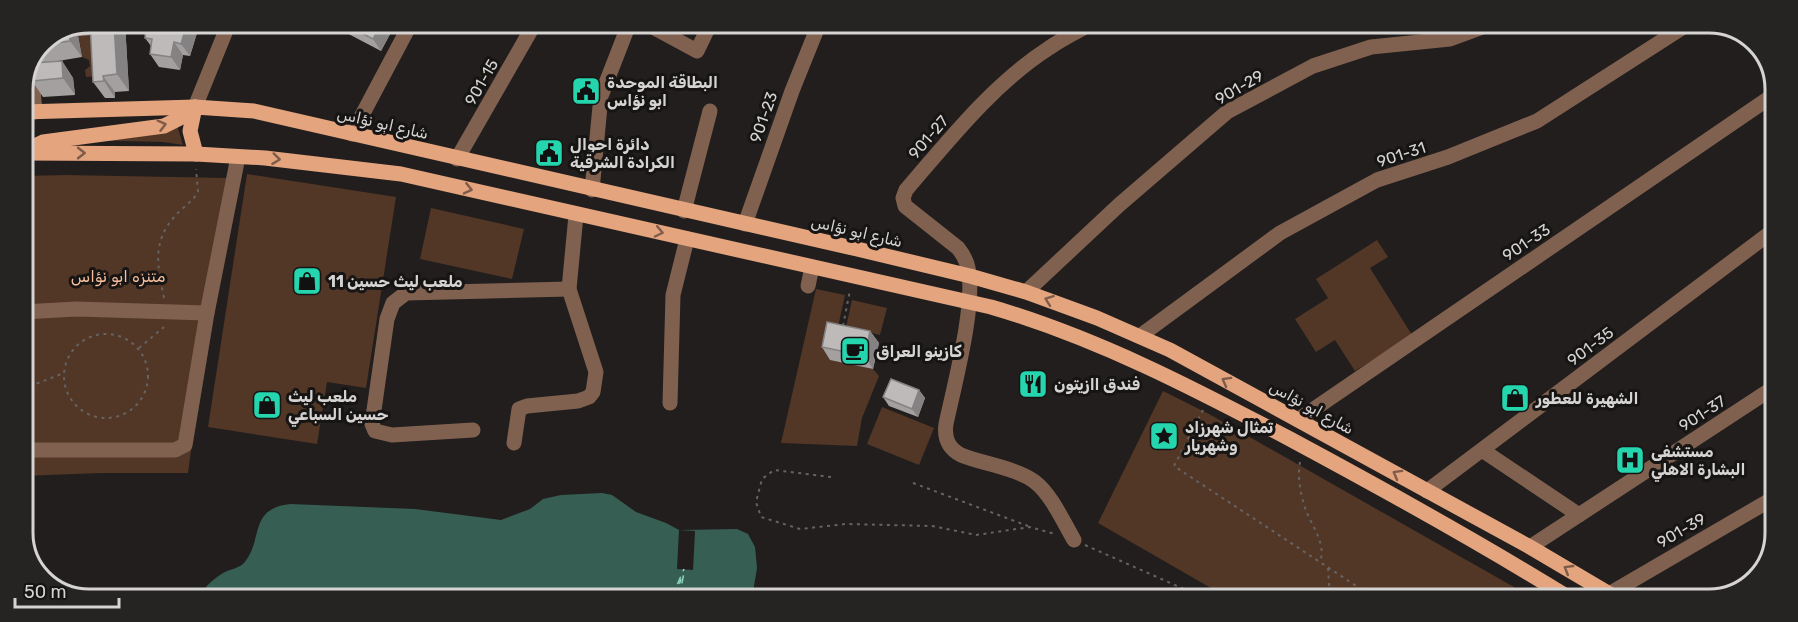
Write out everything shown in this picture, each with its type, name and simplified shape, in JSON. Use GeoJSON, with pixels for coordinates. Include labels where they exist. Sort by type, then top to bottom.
{"type":"FeatureCollection","features":[{"type":"Feature","properties":{"kind":"main road","name":"شارع ابو نؤاس"},"geometry":{"type":"LineString","coordinates":[[33,112],[195,107],[254,111],[970,276],[1026,292],[1140,336],[1199,366],[1530,547],[1601,589]]}},
{"type":"Feature","properties":{"kind":"main road"},"geometry":{"type":"LineString","coordinates":[[33,146],[51,141],[164,126],[195,107]]}},
{"type":"Feature","properties":{"kind":"main road"},"geometry":{"type":"LineString","coordinates":[[195,107],[190,131],[196,160]]}},
{"type":"Feature","properties":{"kind":"main road"},"geometry":{"type":"LineString","coordinates":[[33,152],[196,160],[265,158],[401,174],[970,302],[1025,317],[1059,328],[1161,372],[1377,486],[1554,589]]}},
{"type":"Feature","properties":{"kind":"street"},"geometry":{"type":"LineString","coordinates":[[195,107],[225,33]]}},
{"type":"Feature","properties":{"kind":"street"},"geometry":{"type":"LineString","coordinates":[[352,134],[406,33]]}},
{"type":"Feature","properties":{"kind":"street","name":"901-15"},"geometry":{"type":"LineString","coordinates":[[457,159],[529,33]]}},
{"type":"Feature","properties":{"kind":"street"},"geometry":{"type":"LineString","coordinates":[[592,190],[601,96],[626,33]]}},
{"type":"Feature","properties":{"kind":"street"},"geometry":{"type":"LineString","coordinates":[[664,33],[697,51],[706,33]]}},
{"type":"Feature","properties":{"kind":"street","name":"901-23"},"geometry":{"type":"LineString","coordinates":[[745,224],[792,91],[815,33]]}},
{"type":"Feature","properties":{"kind":"street"},"geometry":{"type":"LineString","coordinates":[[1048,48],[1060,33]]}},
{"type":"Feature","properties":{"kind":"street","name":"901-27"},"geometry":{"type":"LineString","coordinates":[[1074,540],[1045,493],[1036,483],[1024,476],[961,455],[953,450],[948,442],[945,433],[946,424],[970,302],[970,276],[964,256],[958,248],[905,206],[903,198],[906,190],[961,126],[1003,84],[1048,48],[1075,33]]}},
{"type":"Feature","properties":{"kind":"street","name":"901-29"},"geometry":{"type":"LineString","coordinates":[[1026,292],[1119,205],[1227,112],[1313,66],[1371,47],[1450,39],[1466,33]]}},
{"type":"Feature","properties":{"kind":"street","name":"901-31"},"geometry":{"type":"LineString","coordinates":[[1140,336],[1280,233],[1377,180],[1448,157],[1537,121],[1674,33]]}},
{"type":"Feature","properties":{"kind":"street","name":"901-33"},"geometry":{"type":"LineString","coordinates":[[1298,420],[1765,101]]}},
{"type":"Feature","properties":{"kind":"street"},"geometry":{"type":"LineString","coordinates":[[684,211],[710,111]]}},
{"type":"Feature","properties":{"kind":"street"},"geometry":{"type":"LineString","coordinates":[[33,450],[175,450],[185,445],[207,313],[238,157]]}},
{"type":"Feature","properties":{"kind":"street"},"geometry":{"type":"LineString","coordinates":[[514,443],[519,409],[527,406],[578,401],[589,397],[593,392],[596,372],[569,289],[576,215]]}},
{"type":"Feature","properties":{"kind":"street","name":"901-35"},"geometry":{"type":"LineString","coordinates":[[1427,491],[1765,237]]}},
{"type":"Feature","properties":{"kind":"street"},"geometry":{"type":"LineString","coordinates":[[670,403],[674,295],[687,239]]}},
{"type":"Feature","properties":{"kind":"street"},"geometry":{"type":"LineString","coordinates":[[808,286],[812,267]]}},
{"type":"Feature","properties":{"kind":"street"},"geometry":{"type":"LineString","coordinates":[[473,430],[392,435],[375,430],[372,424],[387,320],[393,303],[406,293],[569,289]]}},
{"type":"Feature","properties":{"kind":"street"},"geometry":{"type":"LineString","coordinates":[[33,311],[76,309],[207,313]]}},
{"type":"Feature","properties":{"kind":"street","name":"901-37"},"geometry":{"type":"LineString","coordinates":[[1530,547],[1765,393]]}},
{"type":"Feature","properties":{"kind":"street"},"geometry":{"type":"LineString","coordinates":[[1482,450],[1579,515]]}},
{"type":"Feature","properties":{"kind":"street","name":"901-39"},"geometry":{"type":"LineString","coordinates":[[1627,589],[1765,504]]}},
{"type":"Feature","properties":{"kind":"path"},"geometry":{"type":"LineString","coordinates":[[139,348],[164,327],[168,318],[157,260],[161,238],[172,219],[198,192],[196,160]]}},
{"type":"Feature","properties":{"kind":"path"},"geometry":{"type":"LineString","coordinates":[[841,335],[851,287]]}},
{"type":"Feature","properties":{"kind":"path"},"geometry":{"type":"LineString","coordinates":[[114,334],[123,336],[139,348],[147,366],[147,386],[138,403],[123,415],[103,418],[85,412],[70,399],[66,390],[64,373],[71,352],[77,344],[94,335],[114,334]]}},
{"type":"Feature","properties":{"kind":"path"},"geometry":{"type":"LineString","coordinates":[[33,385],[64,373]]}},
{"type":"Feature","properties":{"kind":"path"},"geometry":{"type":"LineString","coordinates":[[1205,408],[1174,466],[1361,589]]}},
{"type":"Feature","properties":{"kind":"path"},"geometry":{"type":"LineString","coordinates":[[1300,461],[1302,500],[1318,536],[1323,556],[1320,562]]}},
{"type":"Feature","properties":{"kind":"path"},"geometry":{"type":"LineString","coordinates":[[831,477],[774,470],[762,479],[756,502],[761,518],[800,529],[846,524],[932,526],[976,535],[1030,527]]}},
{"type":"Feature","properties":{"kind":"path"},"geometry":{"type":"LineString","coordinates":[[913,483],[1030,527],[1074,540],[1184,589]]}},
{"type":"Feature","properties":{"kind":"path"},"geometry":{"type":"LineString","coordinates":[[1328,568],[1329,589]]}},
{"type":"Feature","properties":{"kind":"green space"},"geometry":{"type":"Polygon","coordinates":[[[101,34],[103,76],[86,77],[85,70],[90,66],[89,60],[82,57],[80,45],[71,46],[75,35],[101,34]]]}},
{"type":"Feature","properties":{"kind":"green space"},"geometry":{"type":"Polygon","coordinates":[[[177,125],[183,145],[163,142],[83,140],[177,125]]]}},
{"type":"Feature","properties":{"kind":"green space"},"geometry":{"type":"Polygon","coordinates":[[[247,174],[396,197],[366,388],[327,382],[317,444],[208,427],[247,174]]]}},
{"type":"Feature","properties":{"kind":"green space","name":"متنزه ابو نؤاس"},"geometry":{"type":"Polygon","coordinates":[[[33,176],[228,178],[188,473],[33,476],[33,176]]]}},
{"type":"Feature","properties":{"kind":"green space"},"geometry":{"type":"Polygon","coordinates":[[[431,208],[524,229],[512,279],[420,259],[431,208]]]}},
{"type":"Feature","properties":{"kind":"green space"},"geometry":{"type":"Polygon","coordinates":[[[1377,240],[1388,257],[1370,268],[1412,335],[1355,371],[1335,340],[1316,352],[1295,319],[1328,298],[1316,279],[1377,240]]]}},
{"type":"Feature","properties":{"kind":"green space"},"geometry":{"type":"Polygon","coordinates":[[[816,289],[845,295],[831,359],[873,369],[879,376],[862,418],[857,446],[781,443],[816,289]]]}},
{"type":"Feature","properties":{"kind":"green space"},"geometry":{"type":"Polygon","coordinates":[[[852,300],[887,308],[880,335],[846,327],[852,300]]]}},
{"type":"Feature","properties":{"kind":"green space"},"geometry":{"type":"Polygon","coordinates":[[[1163,391],[1209,414],[1514,587],[1513,589],[1213,589],[1098,523],[1163,391]]]}},
{"type":"Feature","properties":{"kind":"green space"},"geometry":{"type":"Polygon","coordinates":[[[882,407],[934,428],[919,465],[867,444],[882,407]]]}},
{"type":"Feature","properties":{"kind":"shaded area"},"geometry":{"type":"Polygon","coordinates":[[[602,493],[612,495],[636,512],[679,530],[737,529],[748,534],[755,547],[757,568],[754,589],[204,589],[227,571],[244,563],[250,554],[262,519],[277,507],[290,504],[415,509],[501,520],[530,509],[543,499],[561,495],[602,493]]]}},
{"type":"Feature","properties":{"kind":"pier"},"geometry":{"type":"Polygon","coordinates":[[[679,530],[695,531],[693,570],[677,569],[679,530]]]}},
{"type":"Feature","properties":{"kind":"building"},"geometry":{"type":"Polygon","coordinates":[[[91,33],[115,33],[117,74],[103,76],[104,81],[93,82],[91,33]]]}},
{"type":"Feature","properties":{"kind":"building"},"geometry":{"type":"Polygon","coordinates":[[[145,33],[184,33],[181,44],[174,42],[171,57],[150,54],[152,39],[145,38],[145,33]]]}},
{"type":"Feature","properties":{"kind":"building"},"geometry":{"type":"Polygon","coordinates":[[[361,33],[376,33],[373,39],[361,33]]]}},
{"type":"Feature","properties":{"kind":"building"},"geometry":{"type":"Polygon","coordinates":[[[70,36],[70,41],[57,43],[70,36]]]}},
{"type":"Feature","properties":{"kind":"building"},"geometry":{"type":"Polygon","coordinates":[[[62,61],[63,78],[34,81],[39,63],[62,61]]]}},
{"type":"Feature","properties":{"kind":"building"},"geometry":{"type":"Polygon","coordinates":[[[827,322],[870,331],[865,356],[822,347],[827,322]]]}},
{"type":"Feature","properties":{"kind":"building"},"geometry":{"type":"Polygon","coordinates":[[[891,379],[919,390],[912,409],[883,397],[891,379]]]}},
{"type":"Feature","properties":{"kind":"ferry route"},"geometry":{"type":"LineString","coordinates":[[675,589],[684,569]]}},
{"type":"Feature","properties":{"kind":"ferry route"},"geometry":{"type":"LineString","coordinates":[[681,589],[684,573]]}},
{"type":"Feature","properties":{"kind":"ferry route"},"geometry":{"type":"LineString","coordinates":[[678,589],[681,579]]}},
{"type":"Feature","properties":{"kind":"ferry route"},"geometry":{"type":"LineString","coordinates":[[680,589],[681,585]]}},
{"type":"Feature","properties":{"kind":"place","name":"البطاقة الموحدة ابو نؤاس"},"geometry":{"type":"Point","coordinates":[586,91]}},
{"type":"Feature","properties":{"kind":"place","name":"دائرة احوال الكرادة الشرقية"},"geometry":{"type":"Point","coordinates":[549,153]}},
{"type":"Feature","properties":{"kind":"place","name":"ملعب ليث حسين 11"},"geometry":{"type":"Point","coordinates":[307,281]}},
{"type":"Feature","properties":{"kind":"place","name":"كازينو العراق"},"geometry":{"type":"Point","coordinates":[855,351]}},
{"type":"Feature","properties":{"kind":"place","name":"فندق اازيتون"},"geometry":{"type":"Point","coordinates":[1033,384]}},
{"type":"Feature","properties":{"kind":"place","name":"الشهيرة للعطور"},"geometry":{"type":"Point","coordinates":[1515,398]}},
{"type":"Feature","properties":{"kind":"place","name":"ملعب ليث حسين السباعي"},"geometry":{"type":"Point","coordinates":[267,405]}},
{"type":"Feature","properties":{"kind":"place","name":"تمثال شهرزاد وشهريار"},"geometry":{"type":"Point","coordinates":[1164,436]}},
{"type":"Feature","properties":{"kind":"place","name":"مستشفى البشارة الاهلي"},"geometry":{"type":"Point","coordinates":[1630,460]}}]}
